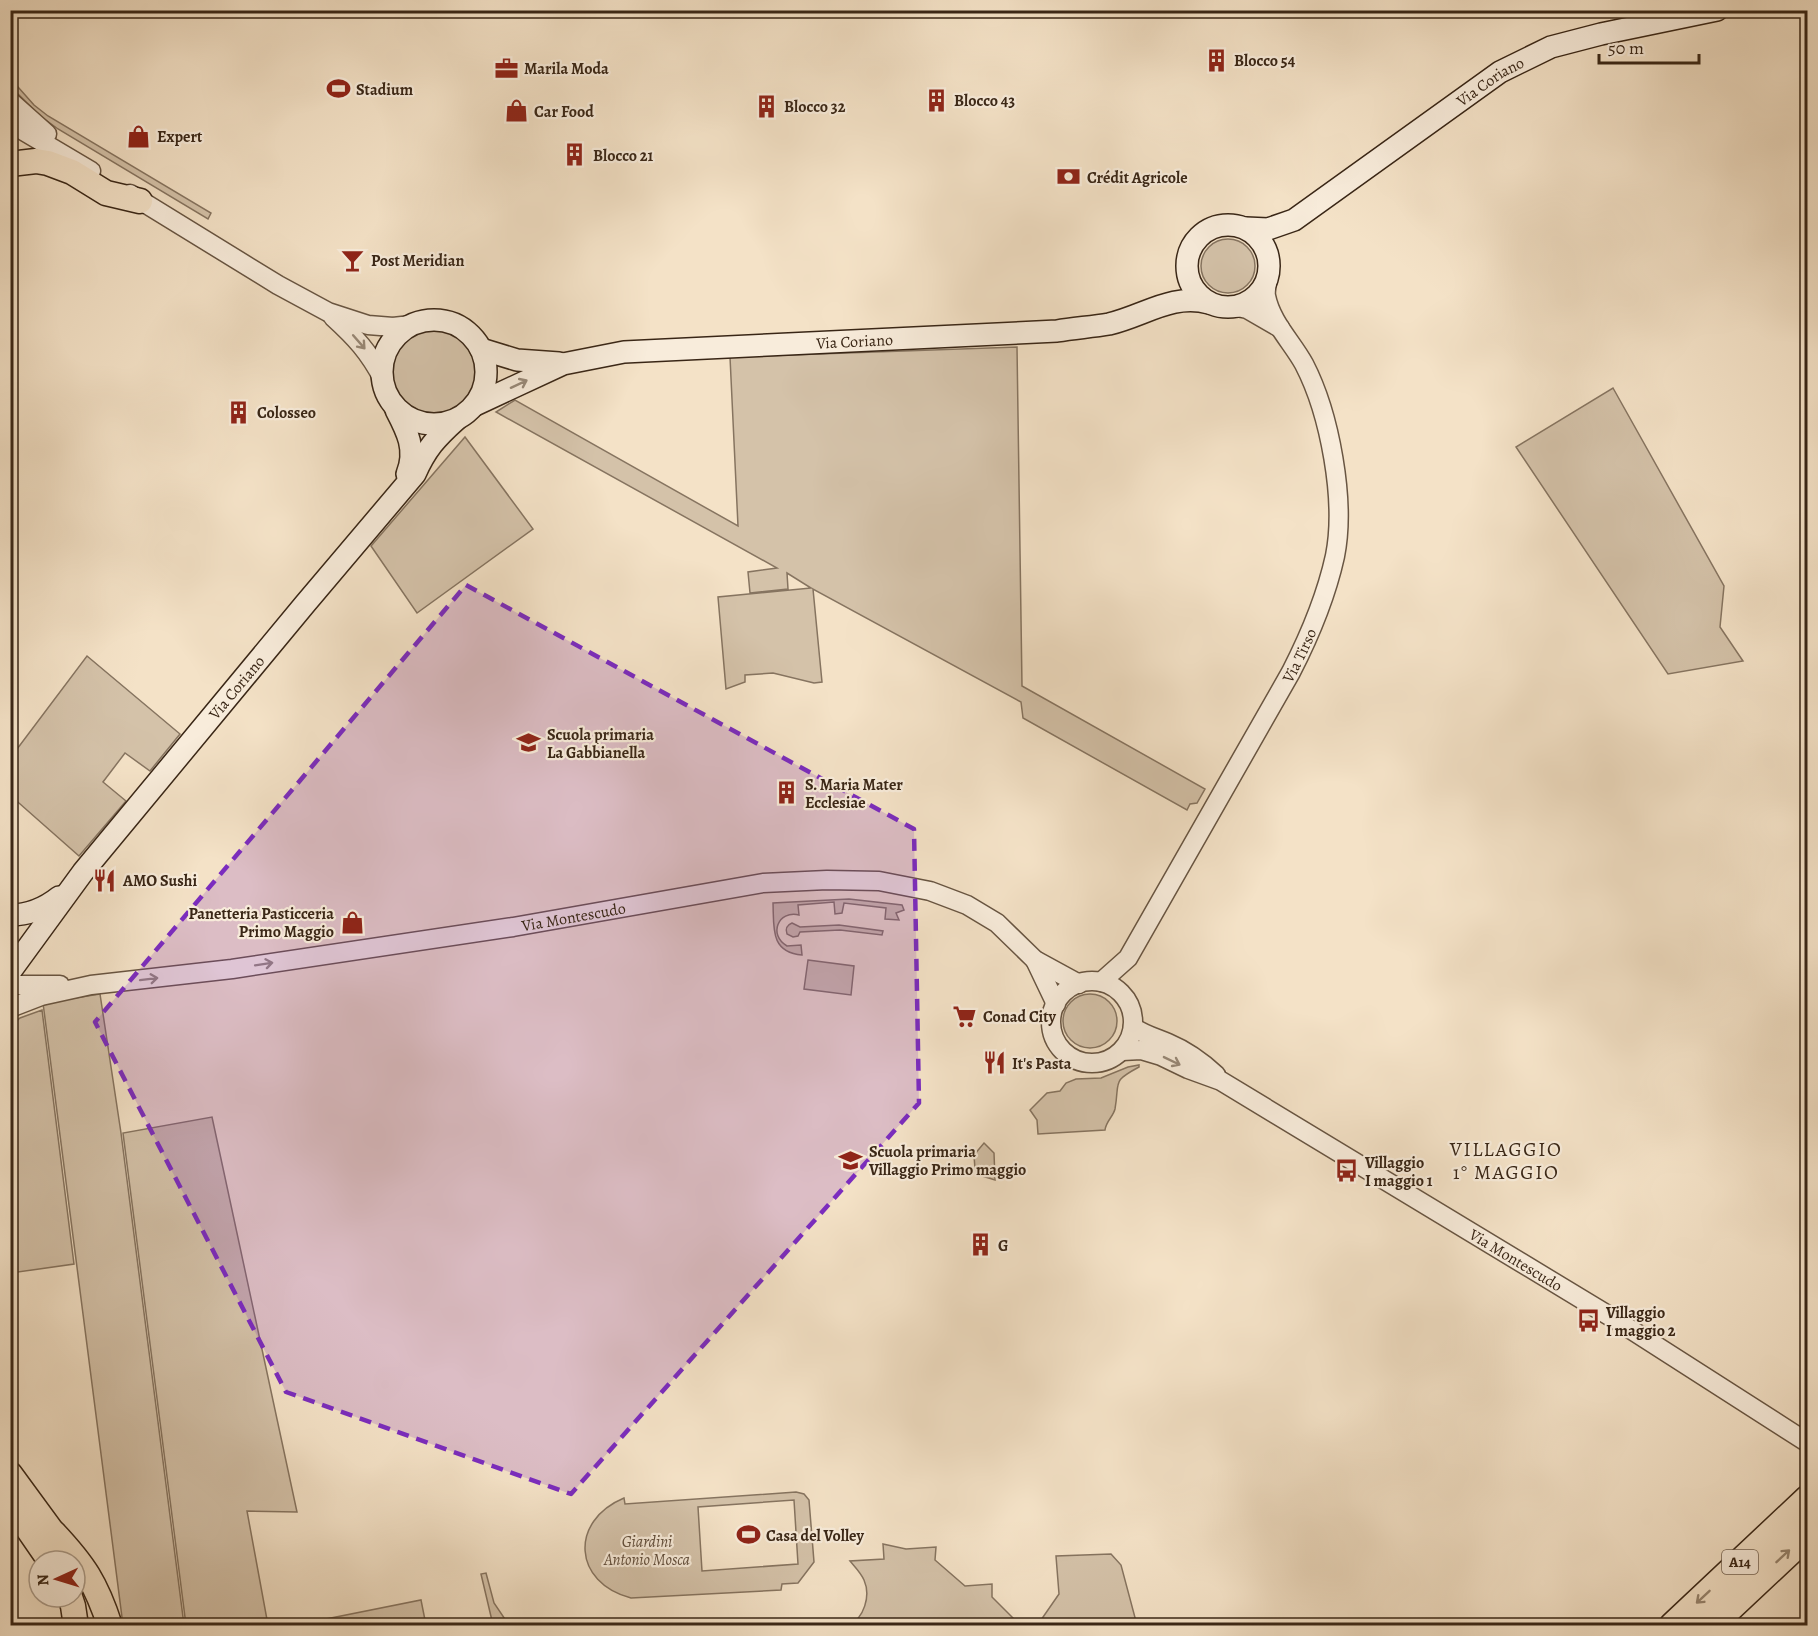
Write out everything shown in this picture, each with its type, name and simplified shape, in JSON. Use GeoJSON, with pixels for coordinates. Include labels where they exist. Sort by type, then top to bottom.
{"type":"FeatureCollection","features":[{"type":"Feature","properties":{"kind":"highway","name":"A14"},"geometry":{"type":"LineString","coordinates":[[1673,1626],[1808,1500]]}},
{"type":"Feature","properties":{"kind":"highway","name":"A14"},"geometry":{"type":"LineString","coordinates":[[1710,1626],[1808,1534]]}},
{"type":"Feature","properties":{"kind":"highway"},"geometry":{"type":"LineString","coordinates":[[1722,1626],[1747,1602],[1759,1579]]}},
{"type":"Feature","properties":{"kind":"main road","name":"Via Coriano"},"geometry":{"type":"LineString","coordinates":[[1246,228],[1268,229],[1294,220],[1500,72],[1551,46],[1717,10]]}},
{"type":"Feature","properties":{"kind":"main road"},"geometry":{"type":"LineString","coordinates":[[10,164],[36,161],[48,163],[72,172],[106,193],[140,201]]}},
{"type":"Feature","properties":{"kind":"main road","name":"Via Coriano"},"geometry":{"type":"LineString","coordinates":[[1269,270],[1279,240],[1294,220]]}},
{"type":"Feature","properties":{"kind":"main road"},"geometry":{"type":"LineString","coordinates":[[1221,225],[1246,228],[1258,237],[1266,248],[1269,270],[1263,289],[1256,297],[1237,307],[1226,308],[1209,303],[1198,294],[1190,282],[1187,268],[1188,256],[1193,245],[1200,236],[1221,225]]}},
{"type":"Feature","properties":{"kind":"main road","name":"Via Coriano"},"geometry":{"type":"LineString","coordinates":[[1145,311],[1187,268]]}},
{"type":"Feature","properties":{"kind":"main road","name":"Via Coriano"},"geometry":{"type":"LineString","coordinates":[[475,405],[562,364],[624,352],[1057,331],[1110,324],[1177,300],[1191,299],[1209,303]]}},
{"type":"Feature","properties":{"kind":"main road"},"geometry":{"type":"LineString","coordinates":[[426,321],[442,321],[456,325],[467,332],[481,349],[486,363],[483,392],[475,405],[456,420],[440,424],[423,424],[407,417],[395,406],[387,394],[382,379],[383,363],[388,348],[398,335],[411,326],[426,321]]}},
{"type":"Feature","properties":{"kind":"main road","name":"Via Coriano"},"geometry":{"type":"LineString","coordinates":[[481,349],[517,360],[562,364]]}},
{"type":"Feature","properties":{"kind":"main road","name":"Via Coriano"},"geometry":{"type":"LineString","coordinates":[[395,406],[408,433],[412,450],[410,466],[401,489]]}},
{"type":"Feature","properties":{"kind":"main road","name":"Via Coriano"},"geometry":{"type":"LineString","coordinates":[[10,972],[74,885],[415,474],[424,453],[435,439],[456,420]]}},
{"type":"Feature","properties":{"kind":"main road","name":"Via Coriano"},"geometry":{"type":"LineString","coordinates":[[10,915],[39,911],[74,885]]}},
{"type":"Feature","properties":{"kind":"main road","name":"Via Coriano"},"geometry":{"type":"LineString","coordinates":[[10,952],[15,950],[58,906]]}},
{"type":"Feature","properties":{"kind":"main road"},"geometry":{"type":"LineString","coordinates":[[10,1474],[64,1549]]}},
{"type":"Feature","properties":{"kind":"main road"},"geometry":{"type":"LineString","coordinates":[[10,1503],[42,1549]]}},
{"type":"Feature","properties":{"kind":"main road"},"geometry":{"type":"LineString","coordinates":[[54,1533],[81,1562],[96,1589],[110,1626]]}},
{"type":"Feature","properties":{"kind":"main road"},"geometry":{"type":"LineString","coordinates":[[87,1597],[90,1605],[91,1626]]}},
{"type":"Feature","properties":{"kind":"main road"},"geometry":{"type":"LineString","coordinates":[[73,1609],[76,1626]]}},
{"type":"Feature","properties":{"kind":"street"},"geometry":{"type":"LineString","coordinates":[[10,101],[30,121],[100,176]]}},
{"type":"Feature","properties":{"kind":"street"},"geometry":{"type":"LineString","coordinates":[[10,123],[278,285],[328,312],[368,325],[411,326]]}},
{"type":"Feature","properties":{"kind":"street","name":"Via Tirso"},"geometry":{"type":"LineString","coordinates":[[1101,982],[1128,958],[1296,662],[1312,631],[1335,554],[1336,476],[1329,434],[1320,399],[1304,365],[1280,328],[1265,295],[1269,270]]}},
{"type":"Feature","properties":{"kind":"street","name":"Via Tirso"},"geometry":{"type":"LineString","coordinates":[[1237,307],[1247,309],[1280,328]]}},
{"type":"Feature","properties":{"kind":"street"},"geometry":{"type":"LineString","coordinates":[[328,312],[359,340],[372,358],[382,379]]}},
{"type":"Feature","properties":{"kind":"street","name":"Via Montescudo"},"geometry":{"type":"LineString","coordinates":[[10,1008],[41,996],[91,985],[232,969],[513,927],[763,883],[827,880],[879,881],[930,891],[967,905],[997,923],[1035,960],[1078,984]]}},
{"type":"Feature","properties":{"kind":"street","name":"Via Tirso"},"geometry":{"type":"LineString","coordinates":[[1125,997],[1124,980],[1128,958]]}},
{"type":"Feature","properties":{"kind":"street","name":"Via Montescudo"},"geometry":{"type":"LineString","coordinates":[[1035,960],[1056,1004]]}},
{"type":"Feature","properties":{"kind":"street"},"geometry":{"type":"LineString","coordinates":[[1090,981],[1101,982],[1114,988],[1125,997],[1130,1006],[1133,1027],[1131,1036],[1122,1051],[1110,1059],[1097,1063],[1083,1062],[1065,1054],[1054,1036],[1051,1026],[1052,1014],[1056,1004],[1069,988],[1090,981]]}},
{"type":"Feature","properties":{"kind":"street","name":"Via Montescudo"},"geometry":{"type":"LineString","coordinates":[[10,985],[91,985]]}},
{"type":"Feature","properties":{"kind":"street","name":"Via Montescudo"},"geometry":{"type":"LineString","coordinates":[[1133,1027],[1183,1050],[1202,1062],[1221,1081]]}},
{"type":"Feature","properties":{"kind":"street","name":"Via Montescudo"},"geometry":{"type":"LineString","coordinates":[[1122,1051],[1142,1050],[1221,1081],[1616,1320],[1808,1443]]}},
{"type":"Feature","properties":{"kind":"highlighted area"},"geometry":{"type":"Polygon","coordinates":[[[466,585],[914,829],[919,1103],[571,1494],[286,1392],[95,1022],[466,585]]]}},
{"type":"Feature","properties":{"kind":"green space"},"geometry":{"type":"Polygon","coordinates":[[[10,78],[34,105],[48,116],[211,213],[208,219],[58,129],[39,115],[11,87],[10,78]]]}},
{"type":"Feature","properties":{"kind":"green space"},"geometry":{"type":"Polygon","coordinates":[[[1223,239],[1233,239],[1243,243],[1251,251],[1255,266],[1251,281],[1243,289],[1233,293],[1223,293],[1213,289],[1205,281],[1201,271],[1201,261],[1205,251],[1213,243],[1223,239]]]}},
{"type":"Feature","properties":{"kind":"green space"},"geometry":{"type":"Polygon","coordinates":[[[433,323],[451,326],[466,337],[477,352],[480,370],[477,388],[466,403],[451,414],[433,417],[415,414],[400,403],[389,388],[386,370],[389,352],[400,337],[415,326],[433,323]]]}},
{"type":"Feature","properties":{"kind":"green space"},"geometry":{"type":"Polygon","coordinates":[[[1017,347],[1022,686],[1205,789],[1197,803],[1190,804],[1187,810],[1023,718],[1021,702],[813,589],[822,682],[814,683],[773,673],[745,675],[745,682],[726,689],[718,597],[811,588],[787,573],[788,589],[750,593],[748,572],[777,568],[496,412],[515,400],[738,526],[730,357],[1017,347]]]}},
{"type":"Feature","properties":{"kind":"green space"},"geometry":{"type":"Polygon","coordinates":[[[1613,388],[1724,586],[1720,627],[1743,661],[1668,674],[1516,447],[1613,388]]]}},
{"type":"Feature","properties":{"kind":"green space"},"geometry":{"type":"Polygon","coordinates":[[[465,437],[533,529],[417,613],[371,546],[465,437]]]}},
{"type":"Feature","properties":{"kind":"green space"},"geometry":{"type":"Polygon","coordinates":[[[87,656],[180,734],[150,771],[125,753],[103,782],[126,801],[79,856],[11,796],[11,757],[87,656]]]}},
{"type":"Feature","properties":{"kind":"green space"},"geometry":{"type":"Polygon","coordinates":[[[849,899],[902,905],[904,910],[896,913],[899,920],[885,919],[886,908],[844,903],[842,913],[835,914],[834,902],[798,905],[799,915],[786,916],[778,924],[777,930],[781,941],[787,946],[801,945],[802,955],[792,953],[779,944],[774,930],[773,903],[849,899]]]}},
{"type":"Feature","properties":{"kind":"green space"},"geometry":{"type":"Polygon","coordinates":[[[792,923],[800,927],[839,925],[883,931],[882,935],[840,930],[800,932],[798,936],[793,937],[787,934],[786,930],[792,923]]]}},
{"type":"Feature","properties":{"kind":"green space"},"geometry":{"type":"Polygon","coordinates":[[[808,960],[854,966],[851,995],[804,989],[808,960]]]}},
{"type":"Feature","properties":{"kind":"green space"},"geometry":{"type":"Polygon","coordinates":[[[100,994],[121,1133],[184,1625],[123,1625],[43,1003],[100,994]]]}},
{"type":"Feature","properties":{"kind":"green space"},"geometry":{"type":"Polygon","coordinates":[[[1090,994],[1100,996],[1109,1002],[1115,1011],[1117,1021],[1115,1031],[1109,1040],[1100,1046],[1090,1048],[1080,1046],[1071,1040],[1065,1031],[1063,1021],[1065,1011],[1071,1002],[1080,996],[1090,994]]]}},
{"type":"Feature","properties":{"kind":"green space"},"geometry":{"type":"Polygon","coordinates":[[[42,1010],[74,1264],[11,1273],[11,1026],[20,1018],[42,1010]]]}},
{"type":"Feature","properties":{"kind":"green space"},"geometry":{"type":"Polygon","coordinates":[[[1139,1065],[1120,1079],[1115,1109],[1105,1130],[1038,1134],[1037,1120],[1030,1110],[1047,1093],[1060,1091],[1066,1083],[1076,1079],[1101,1078],[1139,1065]]]}},
{"type":"Feature","properties":{"kind":"green space"},"geometry":{"type":"Polygon","coordinates":[[[212,1117],[297,1512],[247,1511],[268,1625],[186,1625],[123,1133],[212,1117]]]}},
{"type":"Feature","properties":{"kind":"green space"},"geometry":{"type":"Polygon","coordinates":[[[984,1143],[994,1153],[995,1180],[979,1175],[975,1169],[974,1155],[984,1143]]]}},
{"type":"Feature","properties":{"kind":"green space","name":"Giardini Antonio Mosca"},"geometry":{"type":"Polygon","coordinates":[[[796,1492],[804,1494],[809,1500],[814,1562],[798,1583],[782,1584],[781,1590],[631,1598],[612,1590],[598,1579],[589,1566],[585,1551],[587,1536],[594,1521],[606,1508],[624,1498],[625,1504],[796,1492]],[[794,1500],[698,1507],[702,1571],[798,1564],[794,1500]]]}},
{"type":"Feature","properties":{"kind":"green space"},"geometry":{"type":"Polygon","coordinates":[[[883,1544],[906,1549],[936,1547],[935,1560],[965,1586],[992,1584],[992,1597],[1018,1623],[1041,1620],[1059,1594],[1056,1556],[1111,1554],[1121,1565],[1137,1625],[1107,1620],[1104,1626],[849,1625],[862,1612],[867,1593],[863,1577],[850,1561],[884,1559],[883,1544]]]}},
{"type":"Feature","properties":{"kind":"green space"},"geometry":{"type":"Polygon","coordinates":[[[486,1573],[494,1603],[509,1625],[493,1625],[481,1574],[486,1573]]]}},
{"type":"Feature","properties":{"kind":"green space"},"geometry":{"type":"Polygon","coordinates":[[[421,1600],[426,1625],[296,1625],[421,1600]]]}},
{"type":"Feature","properties":{"kind":"place","name":"Blocco 54"},"geometry":{"type":"Point","coordinates":[1216,60]}},
{"type":"Feature","properties":{"kind":"place","name":"Marila Moda"},"geometry":{"type":"Point","coordinates":[506,68]}},
{"type":"Feature","properties":{"kind":"place","name":"Stadium"},"geometry":{"type":"Point","coordinates":[338,89]}},
{"type":"Feature","properties":{"kind":"place","name":"Blocco 43"},"geometry":{"type":"Point","coordinates":[936,100]}},
{"type":"Feature","properties":{"kind":"place","name":"Blocco 32"},"geometry":{"type":"Point","coordinates":[766,106]}},
{"type":"Feature","properties":{"kind":"place","name":"Car Food"},"geometry":{"type":"Point","coordinates":[516,111]}},
{"type":"Feature","properties":{"kind":"place","name":"Expert"},"geometry":{"type":"Point","coordinates":[139,136]}},
{"type":"Feature","properties":{"kind":"place","name":"Blocco 21"},"geometry":{"type":"Point","coordinates":[575,155]}},
{"type":"Feature","properties":{"kind":"place","name":"Crédit Agricole"},"geometry":{"type":"Point","coordinates":[1069,177]}},
{"type":"Feature","properties":{"kind":"place","name":"Post Meridian"},"geometry":{"type":"Point","coordinates":[353,260]}},
{"type":"Feature","properties":{"kind":"place","name":"Colosseo"},"geometry":{"type":"Point","coordinates":[239,412]}},
{"type":"Feature","properties":{"kind":"place","name":"Scuola primaria La Gabbianella"},"geometry":{"type":"Point","coordinates":[529,743]}},
{"type":"Feature","properties":{"kind":"place","name":"S. Maria Mater Ecclesiae"},"geometry":{"type":"Point","coordinates":[787,793]}},
{"type":"Feature","properties":{"kind":"place","name":"AMO Sushi"},"geometry":{"type":"Point","coordinates":[105,880]}},
{"type":"Feature","properties":{"kind":"place","name":"Panetteria Pasticceria Primo Maggio"},"geometry":{"type":"Point","coordinates":[352,922]}},
{"type":"Feature","properties":{"kind":"place","name":"Conad City"},"geometry":{"type":"Point","coordinates":[965,1016]}},
{"type":"Feature","properties":{"kind":"place","name":"It's Pasta"},"geometry":{"type":"Point","coordinates":[994,1063]}},
{"type":"Feature","properties":{"kind":"place","name":"Scuola primaria Villaggio Primo maggio"},"geometry":{"type":"Point","coordinates":[851,1160]}},
{"type":"Feature","properties":{"kind":"place","name":"Villaggio I maggio 1"},"geometry":{"type":"Point","coordinates":[1347,1171]}},
{"type":"Feature","properties":{"kind":"place","name":"G"},"geometry":{"type":"Point","coordinates":[980,1245]}},
{"type":"Feature","properties":{"kind":"place","name":"Villaggio I maggio 2"},"geometry":{"type":"Point","coordinates":[1588,1321]}},
{"type":"Feature","properties":{"kind":"place","name":"Casa del Volley"},"geometry":{"type":"Point","coordinates":[748,1535]}},
{"type":"Feature","properties":{"kind":"district","name":"VILLAGGIO 1° MAGGIO"},"geometry":{"type":"Point","coordinates":[1506,1160]}}]}
